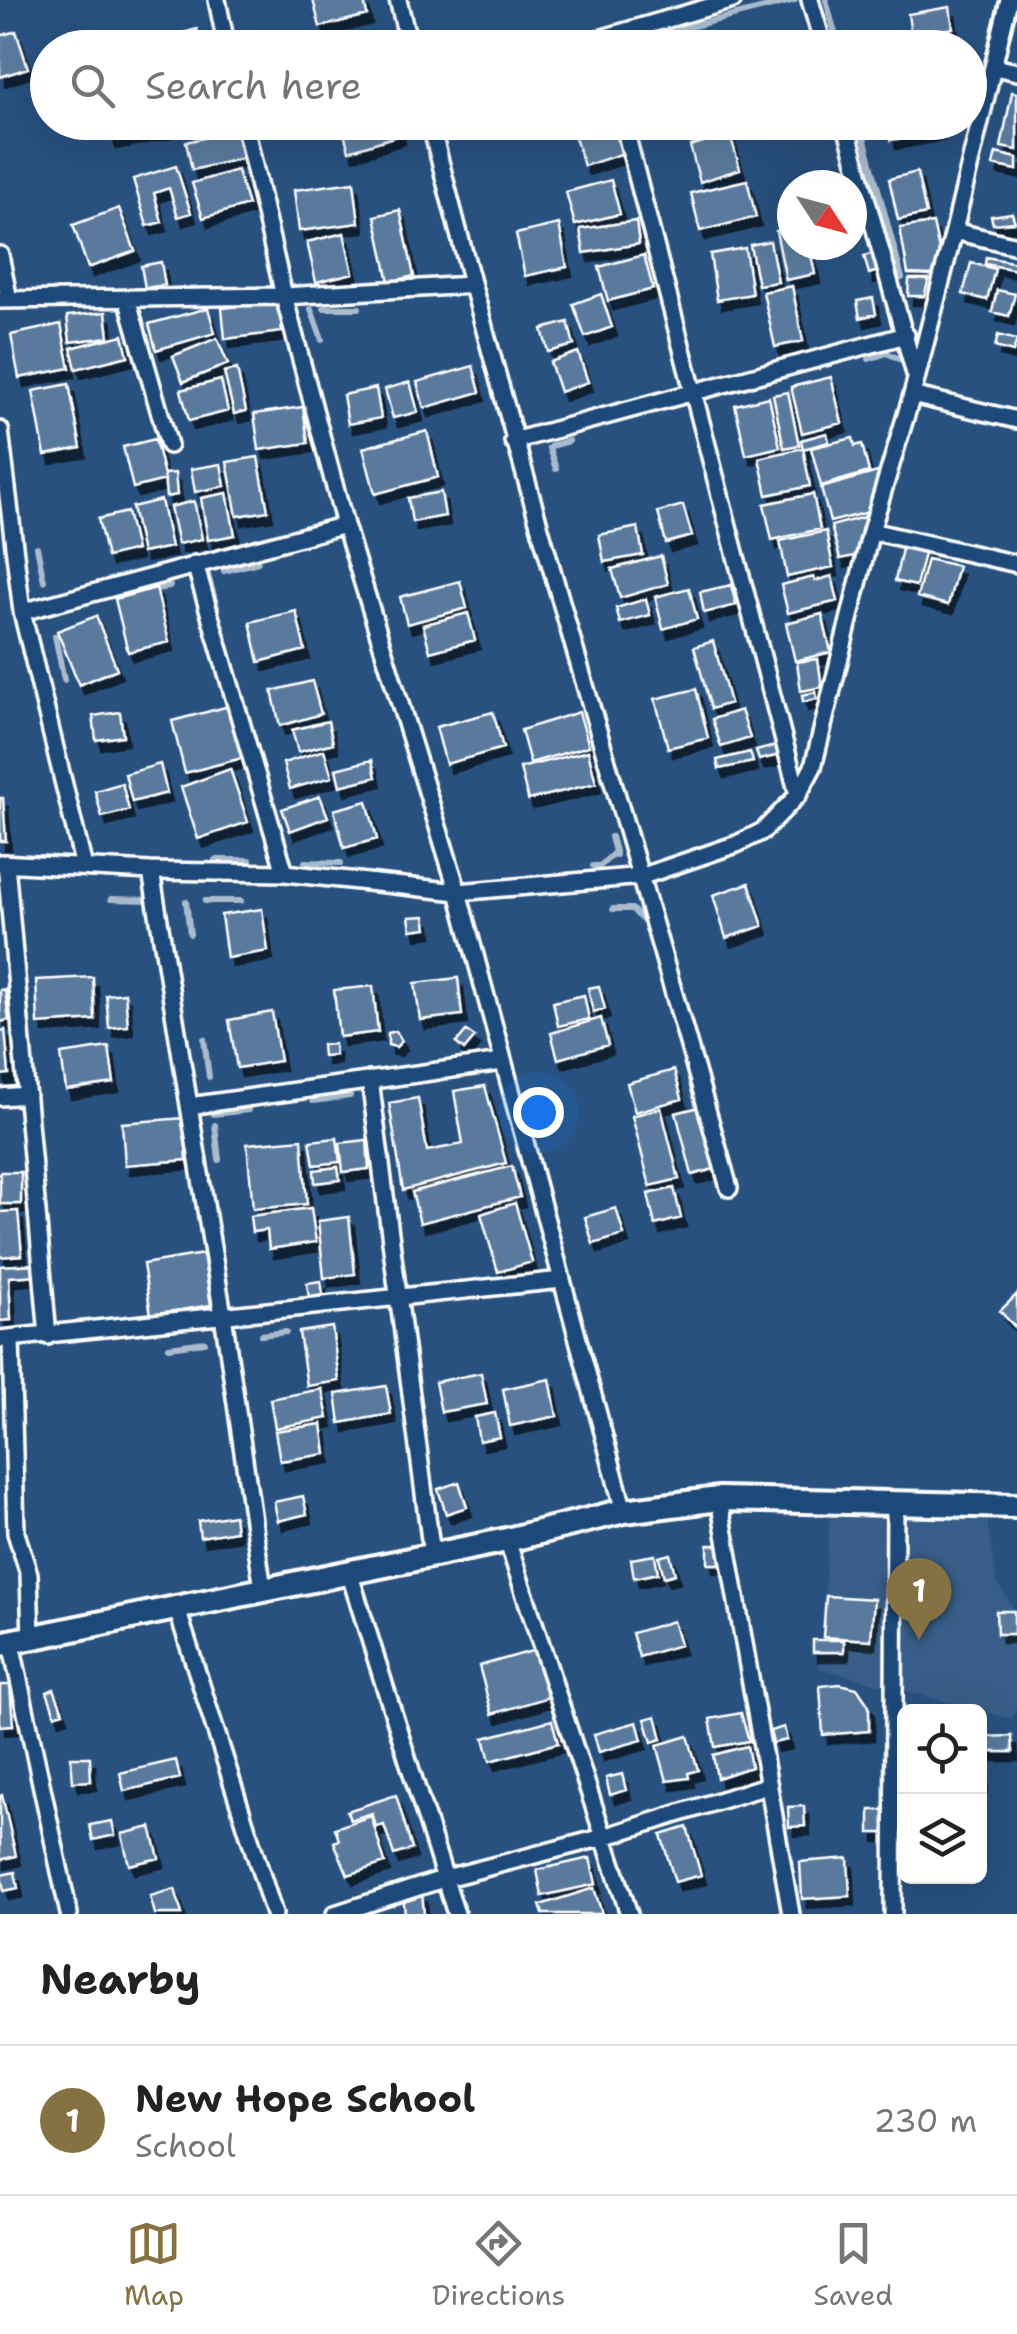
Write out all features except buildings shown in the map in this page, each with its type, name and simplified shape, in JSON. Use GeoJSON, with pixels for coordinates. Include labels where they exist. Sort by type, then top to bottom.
{"type":"FeatureCollection","features":[{"type":"Feature","properties":{"kind":"main road"},"geometry":{"type":"LineString","coordinates":[[14,1642],[507,1540],[624,1511],[719,1499],[1017,1506]]}},
{"type":"Feature","properties":{"kind":"street"},"geometry":{"type":"LineString","coordinates":[[216,0],[223,30]]}},
{"type":"Feature","properties":{"kind":"street"},"geometry":{"type":"LineString","coordinates":[[398,0],[406,30]]}},
{"type":"Feature","properties":{"kind":"street"},"geometry":{"type":"LineString","coordinates":[[642,30],[734,0]]}},
{"type":"Feature","properties":{"kind":"street"},"geometry":{"type":"LineString","coordinates":[[810,0],[819,30]]}},
{"type":"Feature","properties":{"kind":"street"},"geometry":{"type":"LineString","coordinates":[[987,99],[1009,0]]}},
{"type":"Feature","properties":{"kind":"street"},"geometry":{"type":"LineString","coordinates":[[995,67],[1017,72]]}},
{"type":"Feature","properties":{"kind":"street"},"geometry":{"type":"LineString","coordinates":[[248,140],[284,296],[345,526],[458,892],[624,1511]]}},
{"type":"Feature","properties":{"kind":"street"},"geometry":{"type":"LineString","coordinates":[[435,140],[513,442],[642,876],[728,1188]]}},
{"type":"Feature","properties":{"kind":"street"},"geometry":{"type":"LineString","coordinates":[[627,140],[798,795]]}},
{"type":"Feature","properties":{"kind":"street"},"geometry":{"type":"LineString","coordinates":[[850,140],[916,378]]}},
{"type":"Feature","properties":{"kind":"street"},"geometry":{"type":"LineString","coordinates":[[48,1336],[3,863],[284,874],[458,892],[642,876],[737,844],[762,831],[798,795],[813,767],[871,531],[912,395],[977,140]]}},
{"type":"Feature","properties":{"kind":"street"},"geometry":{"type":"LineString","coordinates":[[954,231],[1017,246]]}},
{"type":"Feature","properties":{"kind":"street"},"geometry":{"type":"LineString","coordinates":[[0,255],[4,300],[284,296],[471,285]]}},
{"type":"Feature","properties":{"kind":"street"},"geometry":{"type":"LineString","coordinates":[[127,298],[169,445]]}},
{"type":"Feature","properties":{"kind":"street"},"geometry":{"type":"LineString","coordinates":[[513,442],[906,335]]}},
{"type":"Feature","properties":{"kind":"street"},"geometry":{"type":"LineString","coordinates":[[912,395],[1017,420]]}},
{"type":"Feature","properties":{"kind":"street"},"geometry":{"type":"LineString","coordinates":[[0,430],[22,612],[84,867]]}},
{"type":"Feature","properties":{"kind":"street"},"geometry":{"type":"LineString","coordinates":[[22,612],[345,526]]}},
{"type":"Feature","properties":{"kind":"street"},"geometry":{"type":"LineString","coordinates":[[871,531],[1017,564]]}},
{"type":"Feature","properties":{"kind":"street"},"geometry":{"type":"LineString","coordinates":[[194,564],[284,874]]}},
{"type":"Feature","properties":{"kind":"street"},"geometry":{"type":"LineString","coordinates":[[151,871],[224,1314],[263,1589]]}},
{"type":"Feature","properties":{"kind":"street"},"geometry":{"type":"LineString","coordinates":[[189,1106],[502,1062]]}},
{"type":"Feature","properties":{"kind":"street"},"geometry":{"type":"LineString","coordinates":[[370,1080],[432,1555]]}},
{"type":"Feature","properties":{"kind":"street"},"geometry":{"type":"LineString","coordinates":[[0,1097],[27,1095]]}},
{"type":"Feature","properties":{"kind":"street"},"geometry":{"type":"LineString","coordinates":[[69,1914],[14,1642],[30,1574],[16,1534],[6,1339],[562,1280]]}},
{"type":"Feature","properties":{"kind":"street"},"geometry":{"type":"LineString","coordinates":[[719,1499],[791,1914]]}},
{"type":"Feature","properties":{"kind":"street"},"geometry":{"type":"LineString","coordinates":[[893,1914],[896,1502]]}},
{"type":"Feature","properties":{"kind":"street"},"geometry":{"type":"LineString","coordinates":[[507,1540],[629,1914]]}},
{"type":"Feature","properties":{"kind":"street"},"geometry":{"type":"LineString","coordinates":[[349,1572],[456,1914]]}},
{"type":"Feature","properties":{"kind":"street"},"geometry":{"type":"LineString","coordinates":[[177,1610],[274,1914]]}},
{"type":"Feature","properties":{"kind":"street"},"geometry":{"type":"LineString","coordinates":[[335,1914],[769,1785]]}},
{"type":"Feature","properties":{"kind":"shaded area"},"geometry":{"type":"Polygon","coordinates":[[[830,1508],[986,1511],[997,1583],[1017,1613],[1017,1709],[1011,1719],[987,1713],[987,1704],[955,1704],[819,1668],[830,1508]]]}},
{"type":"Feature","properties":{"kind":"waterway"},"geometry":{"type":"LineString","coordinates":[[678,30],[795,0]]}},
{"type":"Feature","properties":{"kind":"waterway"},"geometry":{"type":"LineString","coordinates":[[826,0],[834,30]]}},
{"type":"Feature","properties":{"kind":"waterway"},"geometry":{"type":"LineString","coordinates":[[987,60],[1001,0]]}},
{"type":"Feature","properties":{"kind":"waterway"},"geometry":{"type":"LineString","coordinates":[[865,140],[902,278]]}},
{"type":"Feature","properties":{"kind":"waterway"},"geometry":{"type":"LineString","coordinates":[[946,237],[969,140]]}},
{"type":"Feature","properties":{"kind":"waterway"},"geometry":{"type":"LineString","coordinates":[[324,308],[359,308]]}},
{"type":"Feature","properties":{"kind":"waterway"},"geometry":{"type":"LineString","coordinates":[[311,309],[322,340]]}},
{"type":"Feature","properties":{"kind":"waterway"},"geometry":{"type":"LineString","coordinates":[[869,359],[887,353],[908,363]]}},
{"type":"Feature","properties":{"kind":"waterway"},"geometry":{"type":"LineString","coordinates":[[551,446],[569,441]]}},
{"type":"Feature","properties":{"kind":"waterway"},"geometry":{"type":"LineString","coordinates":[[549,448],[556,469]]}},
{"type":"Feature","properties":{"kind":"waterway"},"geometry":{"type":"LineString","coordinates":[[37,547],[44,581]]}},
{"type":"Feature","properties":{"kind":"waterway"},"geometry":{"type":"LineString","coordinates":[[224,571],[258,562]]}},
{"type":"Feature","properties":{"kind":"waterway"},"geometry":{"type":"LineString","coordinates":[[208,575],[217,607]]}},
{"type":"Feature","properties":{"kind":"waterway"},"geometry":{"type":"LineString","coordinates":[[152,591],[170,586]]}},
{"type":"Feature","properties":{"kind":"waterway"},"geometry":{"type":"LineString","coordinates":[[55,636],[64,680]]}},
{"type":"Feature","properties":{"kind":"waterway"},"geometry":{"type":"LineString","coordinates":[[611,837],[616,855]]}},
{"type":"Feature","properties":{"kind":"waterway"},"geometry":{"type":"LineString","coordinates":[[593,866],[600,866],[614,853]]}},
{"type":"Feature","properties":{"kind":"waterway"},"geometry":{"type":"LineString","coordinates":[[215,860],[250,860]]}},
{"type":"Feature","properties":{"kind":"waterway"},"geometry":{"type":"LineString","coordinates":[[305,862],[341,863]]}},
{"type":"Feature","properties":{"kind":"waterway"},"geometry":{"type":"LineString","coordinates":[[111,899],[152,900]]}},
{"type":"Feature","properties":{"kind":"waterway"},"geometry":{"type":"LineString","coordinates":[[186,901],[190,934]]}},
{"type":"Feature","properties":{"kind":"waterway"},"geometry":{"type":"LineString","coordinates":[[205,901],[241,901]]}},
{"type":"Feature","properties":{"kind":"waterway"},"geometry":{"type":"LineString","coordinates":[[613,909],[632,909],[647,925],[650,938]]}},
{"type":"Feature","properties":{"kind":"waterway"},"geometry":{"type":"LineString","coordinates":[[204,1039],[209,1077]]}},
{"type":"Feature","properties":{"kind":"waterway"},"geometry":{"type":"LineString","coordinates":[[313,1101],[350,1096]]}},
{"type":"Feature","properties":{"kind":"waterway"},"geometry":{"type":"LineString","coordinates":[[213,1114],[248,1110]]}},
{"type":"Feature","properties":{"kind":"waterway"},"geometry":{"type":"LineString","coordinates":[[215,1125],[219,1160]]}},
{"type":"Feature","properties":{"kind":"waterway"},"geometry":{"type":"LineString","coordinates":[[261,1335],[286,1332]]}},
{"type":"Feature","properties":{"kind":"waterway"},"geometry":{"type":"LineString","coordinates":[[169,1347],[205,1342]]}},
{"type":"Feature","properties":{"kind":"place","name":"New Hope School"},"geometry":{"type":"Point","coordinates":[919,1640]}}]}
